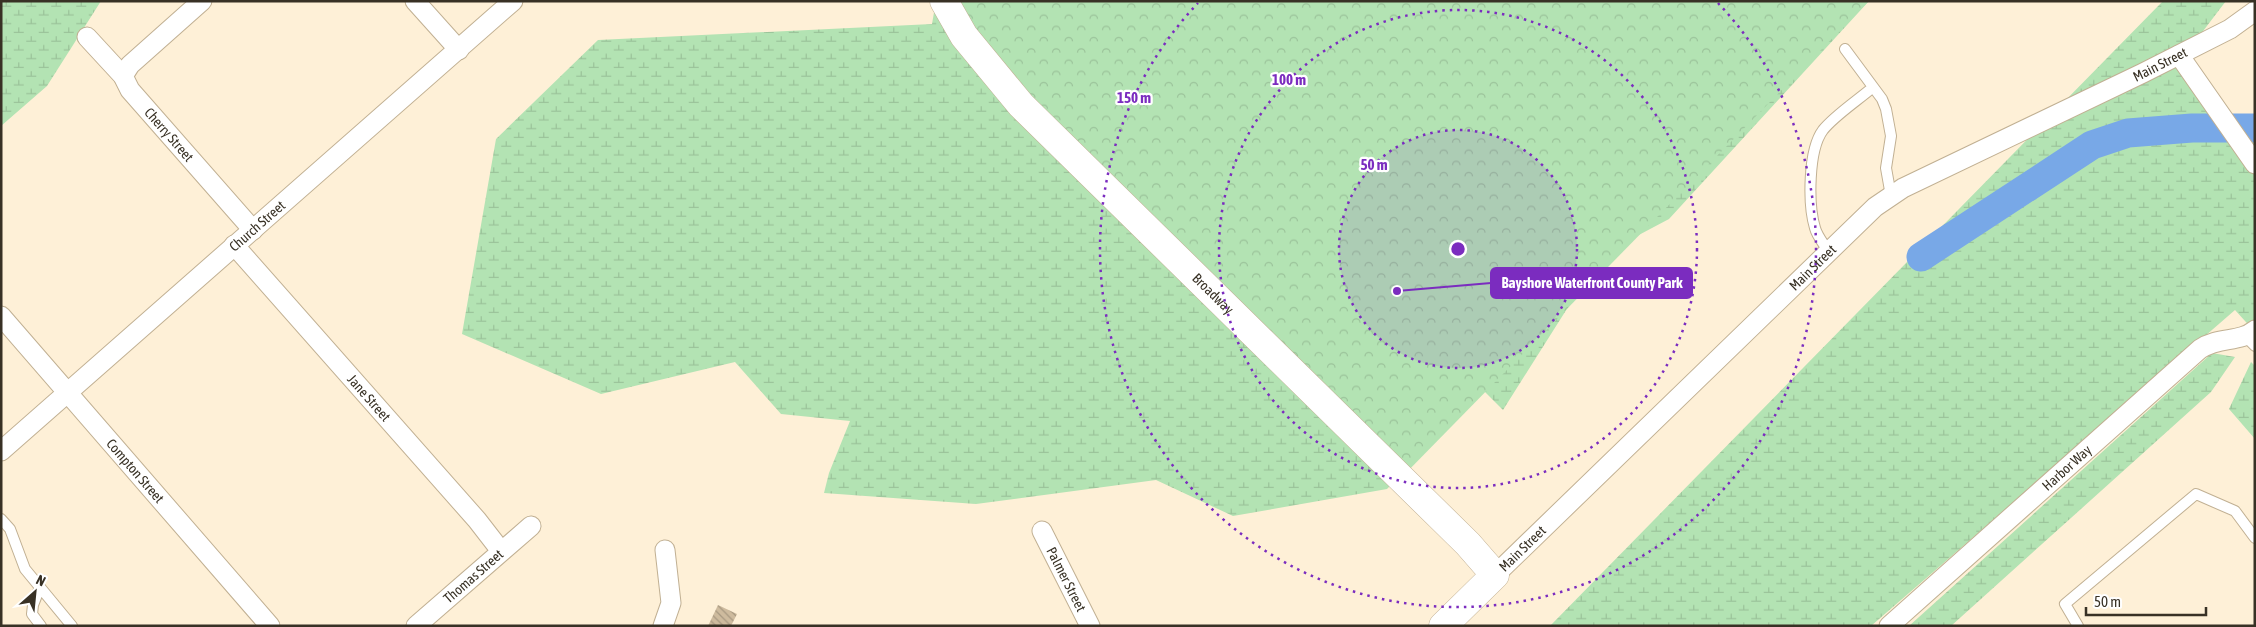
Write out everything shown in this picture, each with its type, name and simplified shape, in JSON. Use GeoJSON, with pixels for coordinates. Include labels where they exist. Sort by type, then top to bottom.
{"type":"FeatureCollection","features":[{"type":"Feature","properties":{"kind":"street"},"geometry":{"type":"LineString","coordinates":[[123,76],[130,65],[202,1]]}},
{"type":"Feature","properties":{"kind":"street"},"geometry":{"type":"LineString","coordinates":[[415,1],[459,50]]}},
{"type":"Feature","properties":{"kind":"street","name":"Church Street"},"geometry":{"type":"LineString","coordinates":[[1,451],[513,1]]}},
{"type":"Feature","properties":{"kind":"street","name":"Broadway"},"geometry":{"type":"LineString","coordinates":[[944,1],[964,36],[1021,105],[1468,544],[1495,575]]}},
{"type":"Feature","properties":{"kind":"street","name":"Main Street"},"geometry":{"type":"LineString","coordinates":[[1443,626],[1862,218],[1891,196],[1903,188],[2179,55],[2230,29],[2255,11]]}},
{"type":"Feature","properties":{"kind":"street","name":"Cherry Street"},"geometry":{"type":"LineString","coordinates":[[86,37],[123,76],[130,90],[253,230]]}},
{"type":"Feature","properties":{"kind":"street"},"geometry":{"type":"LineString","coordinates":[[2179,55],[2255,164]]}},
{"type":"Feature","properties":{"kind":"street","name":"Jane Street"},"geometry":{"type":"LineString","coordinates":[[234,246],[477,520],[501,551]]}},
{"type":"Feature","properties":{"kind":"street","name":"Compton Street"},"geometry":{"type":"LineString","coordinates":[[1,316],[270,626]]}},
{"type":"Feature","properties":{"kind":"street","name":"Harbor Way"},"geometry":{"type":"LineString","coordinates":[[1890,626],[2200,349],[2219,340],[2252,337]]}},
{"type":"Feature","properties":{"kind":"street","name":"Thomas Street"},"geometry":{"type":"LineString","coordinates":[[416,626],[531,526]]}},
{"type":"Feature","properties":{"kind":"street","name":"Palmer Street"},"geometry":{"type":"LineString","coordinates":[[1042,531],[1090,626]]}},
{"type":"Feature","properties":{"kind":"street"},"geometry":{"type":"LineString","coordinates":[[663,626],[670,602],[665,550]]}},
{"type":"Feature","properties":{"kind":"lane"},"geometry":{"type":"LineString","coordinates":[[1845,49],[1886,109],[1891,136],[1886,168],[1891,196]]}},
{"type":"Feature","properties":{"kind":"lane"},"geometry":{"type":"LineString","coordinates":[[1828,251],[1815,230],[1812,212],[1811,170],[1815,148],[1823,131],[1872,88]]}},
{"type":"Feature","properties":{"kind":"lane"},"geometry":{"type":"LineString","coordinates":[[2078,626],[2065,604],[2196,494],[2235,511],[2255,538]]}},
{"type":"Feature","properties":{"kind":"lane"},"geometry":{"type":"LineString","coordinates":[[1,519],[10,528],[25,569],[72,626]]}},
{"type":"Feature","properties":{"kind":"lane"},"geometry":{"type":"LineString","coordinates":[[40,587],[33,604],[32,614],[41,626]]}},
{"type":"Feature","properties":{"kind":"green space"},"geometry":{"type":"Polygon","coordinates":[[[1,1],[101,1],[47,86],[1,126],[1,1]]]}},
{"type":"Feature","properties":{"kind":"green space"},"geometry":{"type":"Polygon","coordinates":[[[936,1],[1869,1],[1669,219],[1601,255],[1503,410],[1482,389],[1387,489],[1233,516],[1156,480],[976,504],[824,493],[829,473],[850,421],[781,414],[735,362],[601,394],[462,334],[496,139],[598,40],[932,24],[936,1]]]}},
{"type":"Feature","properties":{"kind":"green space"},"geometry":{"type":"Polygon","coordinates":[[[948,1],[1869,1],[1401,478],[1021,105],[948,1]]]}},
{"type":"Feature","properties":{"kind":"green space"},"geometry":{"type":"Polygon","coordinates":[[[2163,1],[2226,1],[2184,56],[2223,113],[2255,117],[2255,332],[2235,310],[1871,626],[1550,626],[2163,1]]]}},
{"type":"Feature","properties":{"kind":"green space"},"geometry":{"type":"Polygon","coordinates":[[[2212,353],[2235,357],[2211,392],[1951,626],[1909,626],[2212,353]]]}},
{"type":"Feature","properties":{"kind":"green space"},"geometry":{"type":"Polygon","coordinates":[[[2251,362],[2255,366],[2255,439],[2229,409],[2251,362]]]}},
{"type":"Feature","properties":{"kind":"building"},"geometry":{"type":"Polygon","coordinates":[[[718,605],[737,614],[731,626],[708,626],[718,605]]]}},
{"type":"Feature","properties":{"kind":"waterway"},"geometry":{"type":"LineString","coordinates":[[1921,257],[2092,145],[2128,133],[2192,128],[2255,128]]}},
{"type":"Feature","properties":{"kind":"place","name":"Bayshore Waterfront County Park"},"geometry":{"type":"Point","coordinates":[1397,291]}}]}
